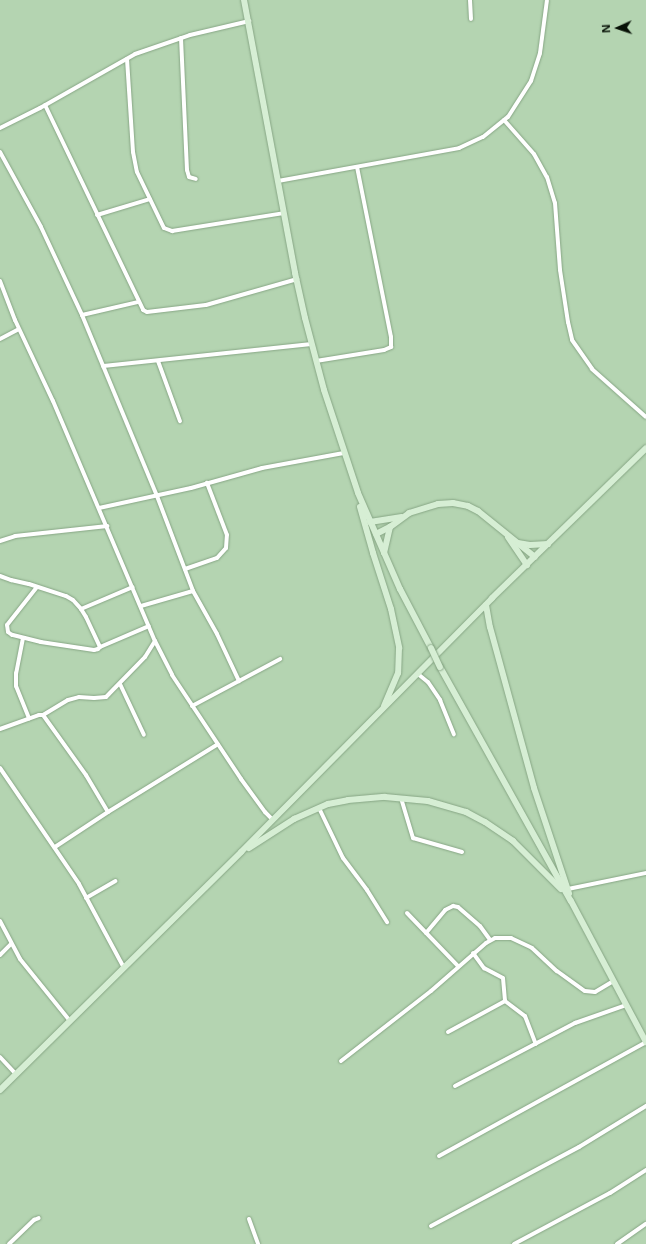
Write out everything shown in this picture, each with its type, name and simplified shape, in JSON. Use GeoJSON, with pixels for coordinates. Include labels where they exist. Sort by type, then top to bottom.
{"type":"FeatureCollection","features":[{"type":"Feature","properties":{"kind":"main road"},"geometry":{"type":"LineString","coordinates":[[244,0],[297,279],[312,344],[344,453],[358,493],[400,589],[430,648],[571,901],[646,1042]]}},
{"type":"Feature","properties":{"kind":"main road"},"geometry":{"type":"LineString","coordinates":[[0,1090],[241,852],[272,818],[486,605],[646,448]]}},
{"type":"Feature","properties":{"kind":"main road"},"geometry":{"type":"LineString","coordinates":[[358,493],[367,535],[391,609],[399,648],[398,673],[380,712]]}},
{"type":"Feature","properties":{"kind":"main road"},"geometry":{"type":"LineString","coordinates":[[370,522],[402,517],[424,508],[453,503],[468,506],[491,519],[507,536],[527,565]]}},
{"type":"Feature","properties":{"kind":"main road"},"geometry":{"type":"LineString","coordinates":[[376,534],[390,527],[402,517]]}},
{"type":"Feature","properties":{"kind":"main road"},"geometry":{"type":"LineString","coordinates":[[384,553],[390,527]]}},
{"type":"Feature","properties":{"kind":"main road"},"geometry":{"type":"LineString","coordinates":[[507,536],[535,557]]}},
{"type":"Feature","properties":{"kind":"main road"},"geometry":{"type":"LineString","coordinates":[[518,543],[530,545],[548,544]]}},
{"type":"Feature","properties":{"kind":"main road"},"geometry":{"type":"LineString","coordinates":[[486,605],[490,627],[534,788],[571,901]]}},
{"type":"Feature","properties":{"kind":"main road"},"geometry":{"type":"LineString","coordinates":[[241,852],[294,819],[319,808],[348,800],[401,798],[428,801],[450,807],[486,822],[513,841],[554,881],[571,901]]}},
{"type":"Feature","properties":{"kind":"street"},"geometry":{"type":"LineString","coordinates":[[470,0],[471,19]]}},
{"type":"Feature","properties":{"kind":"street"},"geometry":{"type":"LineString","coordinates":[[278,181],[459,148],[483,137],[508,117],[531,82],[540,53],[547,0]]}},
{"type":"Feature","properties":{"kind":"street"},"geometry":{"type":"LineString","coordinates":[[0,128],[45,105],[134,54],[181,38],[249,21]]}},
{"type":"Feature","properties":{"kind":"street"},"geometry":{"type":"LineString","coordinates":[[181,38],[187,170],[189,177],[196,179]]}},
{"type":"Feature","properties":{"kind":"street"},"geometry":{"type":"LineString","coordinates":[[127,59],[133,152],[138,172],[164,228],[172,231],[284,213]]}},
{"type":"Feature","properties":{"kind":"street"},"geometry":{"type":"LineString","coordinates":[[45,105],[143,310],[147,312],[206,305],[297,279]]}},
{"type":"Feature","properties":{"kind":"street"},"geometry":{"type":"LineString","coordinates":[[504,120],[534,154],[547,176],[555,203],[560,270],[572,340],[592,369],[646,417]]}},
{"type":"Feature","properties":{"kind":"street"},"geometry":{"type":"LineString","coordinates":[[0,152],[41,227],[82,315],[157,496],[193,591],[217,634],[239,681]]}},
{"type":"Feature","properties":{"kind":"street"},"geometry":{"type":"LineString","coordinates":[[316,361],[384,350],[391,347],[391,337],[357,167]]}},
{"type":"Feature","properties":{"kind":"street"},"geometry":{"type":"LineString","coordinates":[[97,215],[150,199]]}},
{"type":"Feature","properties":{"kind":"street"},"geometry":{"type":"LineString","coordinates":[[0,281],[1,291],[53,401],[149,626],[172,675],[257,802],[272,818]]}},
{"type":"Feature","properties":{"kind":"street"},"geometry":{"type":"LineString","coordinates":[[82,315],[138,302]]}},
{"type":"Feature","properties":{"kind":"street"},"geometry":{"type":"LineString","coordinates":[[0,339],[19,329]]}},
{"type":"Feature","properties":{"kind":"street"},"geometry":{"type":"LineString","coordinates":[[103,366],[312,344]]}},
{"type":"Feature","properties":{"kind":"street"},"geometry":{"type":"LineString","coordinates":[[158,360],[180,421]]}},
{"type":"Feature","properties":{"kind":"street"},"geometry":{"type":"LineString","coordinates":[[99,508],[157,496],[262,468],[344,453]]}},
{"type":"Feature","properties":{"kind":"street"},"geometry":{"type":"LineString","coordinates":[[184,569],[217,558],[226,548],[227,535],[207,483]]}},
{"type":"Feature","properties":{"kind":"street"},"geometry":{"type":"LineString","coordinates":[[0,541],[15,536],[107,526]]}},
{"type":"Feature","properties":{"kind":"street"},"geometry":{"type":"LineString","coordinates":[[0,576],[66,596],[81,609],[100,647]]}},
{"type":"Feature","properties":{"kind":"street"},"geometry":{"type":"LineString","coordinates":[[37,587],[7,625],[8,632],[23,638],[94,650],[149,626]]}},
{"type":"Feature","properties":{"kind":"street"},"geometry":{"type":"LineString","coordinates":[[81,609],[133,587]]}},
{"type":"Feature","properties":{"kind":"street"},"geometry":{"type":"LineString","coordinates":[[141,606],[193,591]]}},
{"type":"Feature","properties":{"kind":"street"},"geometry":{"type":"LineString","coordinates":[[23,638],[16,673],[16,686],[29,718]]}},
{"type":"Feature","properties":{"kind":"street"},"geometry":{"type":"LineString","coordinates":[[0,729],[29,718],[43,715],[68,700],[79,697],[106,697],[145,657],[156,641]]}},
{"type":"Feature","properties":{"kind":"street"},"geometry":{"type":"LineString","coordinates":[[192,706],[280,659]]}},
{"type":"Feature","properties":{"kind":"street"},"geometry":{"type":"LineString","coordinates":[[418,674],[428,682],[440,700],[454,734]]}},
{"type":"Feature","properties":{"kind":"street"},"geometry":{"type":"LineString","coordinates":[[120,684],[144,736]]}},
{"type":"Feature","properties":{"kind":"street"},"geometry":{"type":"LineString","coordinates":[[43,715],[86,775],[108,812]]}},
{"type":"Feature","properties":{"kind":"street"},"geometry":{"type":"LineString","coordinates":[[55,847],[108,812],[218,744]]}},
{"type":"Feature","properties":{"kind":"street"},"geometry":{"type":"LineString","coordinates":[[0,768],[55,847],[86,898],[124,968]]}},
{"type":"Feature","properties":{"kind":"street"},"geometry":{"type":"LineString","coordinates":[[401,798],[413,838],[462,852]]}},
{"type":"Feature","properties":{"kind":"street"},"geometry":{"type":"LineString","coordinates":[[319,808],[343,858],[367,890],[387,922]]}},
{"type":"Feature","properties":{"kind":"street"},"geometry":{"type":"LineString","coordinates":[[568,889],[646,873]]}},
{"type":"Feature","properties":{"kind":"street"},"geometry":{"type":"LineString","coordinates":[[86,898],[116,881]]}},
{"type":"Feature","properties":{"kind":"street"},"geometry":{"type":"LineString","coordinates":[[426,933],[445,910],[453,906],[458,907],[480,926],[490,940]]}},
{"type":"Feature","properties":{"kind":"street"},"geometry":{"type":"LineString","coordinates":[[407,913],[458,966]]}},
{"type":"Feature","properties":{"kind":"street"},"geometry":{"type":"LineString","coordinates":[[0,920],[5,928],[11,944],[34,978],[70,1021]]}},
{"type":"Feature","properties":{"kind":"street"},"geometry":{"type":"LineString","coordinates":[[341,1060],[431,991],[458,966],[490,940],[511,938],[532,948],[575,985],[585,991],[595,992],[613,981]]}},
{"type":"Feature","properties":{"kind":"street"},"geometry":{"type":"LineString","coordinates":[[0,955],[11,944]]}},
{"type":"Feature","properties":{"kind":"street"},"geometry":{"type":"LineString","coordinates":[[474,953],[484,968],[503,978],[505,1002],[524,1016],[536,1044]]}},
{"type":"Feature","properties":{"kind":"street"},"geometry":{"type":"LineString","coordinates":[[448,1032],[505,1002]]}},
{"type":"Feature","properties":{"kind":"street"},"geometry":{"type":"LineString","coordinates":[[455,1086],[575,1023],[626,1005]]}},
{"type":"Feature","properties":{"kind":"street"},"geometry":{"type":"LineString","coordinates":[[439,1156],[646,1042]]}},
{"type":"Feature","properties":{"kind":"street"},"geometry":{"type":"LineString","coordinates":[[0,1057],[16,1074]]}},
{"type":"Feature","properties":{"kind":"street"},"geometry":{"type":"LineString","coordinates":[[431,1226],[579,1147],[620,1124],[646,1106]]}},
{"type":"Feature","properties":{"kind":"street"},"geometry":{"type":"LineString","coordinates":[[514,1244],[610,1193],[646,1170]]}},
{"type":"Feature","properties":{"kind":"street"},"geometry":{"type":"LineString","coordinates":[[9,1244],[34,1220],[39,1218]]}},
{"type":"Feature","properties":{"kind":"street"},"geometry":{"type":"LineString","coordinates":[[249,1219],[258,1244]]}},
{"type":"Feature","properties":{"kind":"street"},"geometry":{"type":"LineString","coordinates":[[617,1244],[646,1224]]}}]}
